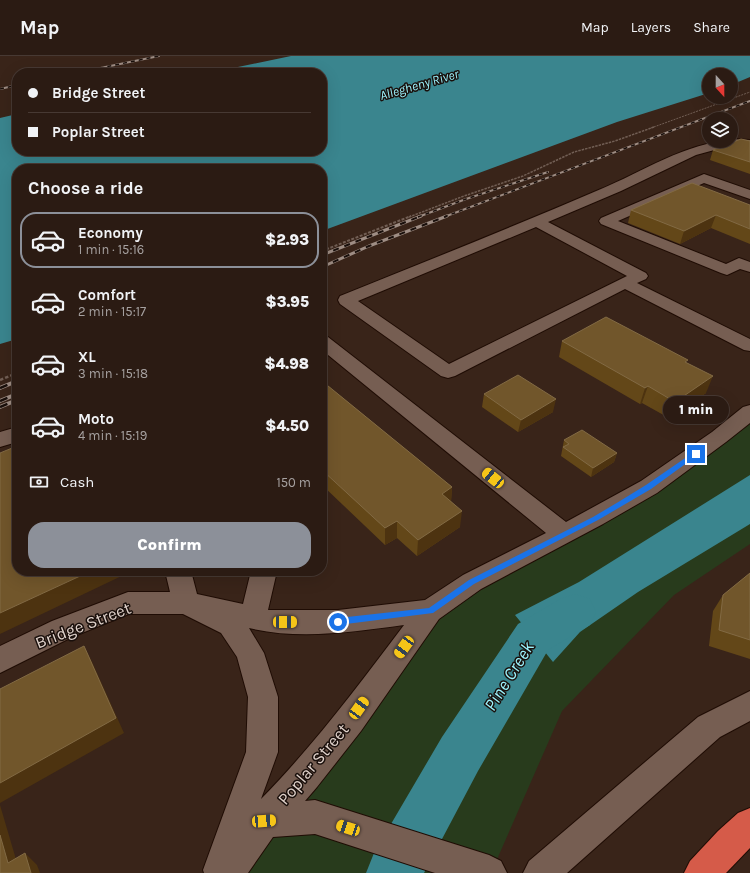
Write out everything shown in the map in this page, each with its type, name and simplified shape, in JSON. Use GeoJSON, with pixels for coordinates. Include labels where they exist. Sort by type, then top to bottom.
{"type":"FeatureCollection","features":[{"type":"Feature","properties":{"kind":"highway"},"geometry":{"type":"LineString","coordinates":[[702,873],[730,843],[750,825]]}},
{"type":"Feature","properties":{"kind":"street"},"geometry":{"type":"LineString","coordinates":[[537,222],[640,276],[448,372],[346,300],[537,222],[616,188],[692,152],[729,142],[750,144]]}},
{"type":"Feature","properties":{"kind":"street"},"geometry":{"type":"LineString","coordinates":[[750,195],[704,178],[606,220],[727,270],[739,263],[750,267]]}},
{"type":"Feature","properties":{"kind":"street"},"geometry":{"type":"LineString","coordinates":[[625,283],[750,346]]}},
{"type":"Feature","properties":{"kind":"street"},"geometry":{"type":"LineString","coordinates":[[327,345],[564,534]]}},
{"type":"Feature","properties":{"kind":"street","name":"Poplar Street"},"geometry":{"type":"LineString","coordinates":[[227,873],[264,821],[306,776],[350,721],[430,611],[472,582],[595,518],[649,487],[720,437],[750,412]]}},
{"type":"Feature","properties":{"kind":"street"},"geometry":{"type":"LineString","coordinates":[[0,440],[12,436]]}},
{"type":"Feature","properties":{"kind":"street"},"geometry":{"type":"LineString","coordinates":[[179,576],[186,603],[231,625],[250,652],[263,697],[262,752],[219,873]]}},
{"type":"Feature","properties":{"kind":"street"},"geometry":{"type":"LineString","coordinates":[[253,618],[263,576]]}},
{"type":"Feature","properties":{"kind":"street","name":"Bridge Street"},"geometry":{"type":"LineString","coordinates":[[0,660],[62,629],[128,603],[186,603],[272,622],[338,622],[430,611]]}},
{"type":"Feature","properties":{"kind":"street"},"geometry":{"type":"LineString","coordinates":[[541,873],[709,726],[750,705]]}},
{"type":"Feature","properties":{"kind":"street"},"geometry":{"type":"LineString","coordinates":[[264,821],[315,817],[476,869]]}},
{"type":"Feature","properties":{"kind":"path"},"geometry":{"type":"LineString","coordinates":[[327,249],[464,196],[523,176],[574,152],[615,141],[750,92]]}},
{"type":"Feature","properties":{"kind":"path"},"geometry":{"type":"LineString","coordinates":[[0,380],[12,375]]}},
{"type":"Feature","properties":{"kind":"green space"},"geometry":{"type":"Polygon","coordinates":[[[750,412],[750,544],[674,595],[562,711],[491,873],[227,873],[430,611],[550,541],[750,412]]]}},
{"type":"Feature","properties":{"kind":"water","name":"Allegheny River"},"geometry":{"type":"Polygon","coordinates":[[[291,56],[750,56],[750,77],[738,82],[738,68],[702,68],[702,95],[617,122],[327,229],[327,164],[12,164],[12,340],[0,344],[0,118],[12,115],[12,156],[327,156],[327,68],[233,68],[291,56]]]}},
{"type":"Feature","properties":{"kind":"water"},"geometry":{"type":"Polygon","coordinates":[[[750,475],[750,524],[638,592],[580,632],[553,662],[515,615],[579,582],[750,475]]]}},
{"type":"Feature","properties":{"kind":"building"},"geometry":{"type":"Polygon","coordinates":[[[741,139],[750,141],[750,162],[713,150],[718,148],[738,148],[738,140],[741,139]]]}},
{"type":"Feature","properties":{"kind":"building"},"geometry":{"type":"Polygon","coordinates":[[[692,183],[750,205],[750,229],[716,215],[684,231],[631,210],[692,183]]]}},
{"type":"Feature","properties":{"kind":"building"},"geometry":{"type":"Polygon","coordinates":[[[606,317],[688,360],[685,362],[713,376],[675,402],[648,386],[645,388],[562,341],[606,317]]]}},
{"type":"Feature","properties":{"kind":"building"},"geometry":{"type":"Polygon","coordinates":[[[518,375],[556,399],[521,420],[484,394],[518,375]]]}},
{"type":"Feature","properties":{"kind":"building"},"geometry":{"type":"Polygon","coordinates":[[[327,385],[452,487],[442,494],[462,511],[418,540],[397,521],[385,528],[327,475],[327,385]]]}},
{"type":"Feature","properties":{"kind":"building"},"geometry":{"type":"Polygon","coordinates":[[[582,430],[617,453],[593,468],[563,447],[569,444],[564,440],[582,430]]]}},
{"type":"Feature","properties":{"kind":"building"},"geometry":{"type":"Polygon","coordinates":[[[12,448],[12,576],[80,576],[0,613],[0,453],[12,448]]]}},
{"type":"Feature","properties":{"kind":"building"},"geometry":{"type":"Polygon","coordinates":[[[750,573],[750,640],[719,630],[723,595],[750,573]]]}},
{"type":"Feature","properties":{"kind":"building"},"geometry":{"type":"Polygon","coordinates":[[[84,646],[116,718],[0,783],[0,689],[84,646]]]}},
{"type":"Feature","properties":{"kind":"building"},"geometry":{"type":"Polygon","coordinates":[[[0,835],[8,863],[25,853],[31,873],[0,873],[0,835]]]}},
{"type":"Feature","properties":{"kind":"waterway","name":"Pine Creek"},"geometry":{"type":"LineString","coordinates":[[394,873],[460,754],[533,637],[575,612]]}},
{"type":"Feature","properties":{"kind":"railway"},"geometry":{"type":"LineString","coordinates":[[100,68],[159,56]]}},
{"type":"Feature","properties":{"kind":"railway"},"geometry":{"type":"LineString","coordinates":[[0,89],[12,86]]}},
{"type":"Feature","properties":{"kind":"railway"},"geometry":{"type":"LineString","coordinates":[[444,217],[750,101]]}},
{"type":"Feature","properties":{"kind":"railway"},"geometry":{"type":"LineString","coordinates":[[418,217],[466,199],[548,172]]}},
{"type":"Feature","properties":{"kind":"railway"},"geometry":{"type":"LineString","coordinates":[[327,253],[421,216]]}},
{"type":"Feature","properties":{"kind":"railway"},"geometry":{"type":"LineString","coordinates":[[327,265],[369,246],[447,216]]}},
{"type":"Feature","properties":{"kind":"railway"},"geometry":{"type":"LineString","coordinates":[[0,388],[12,383]]}},
{"type":"Feature","properties":{"kind":"railway"},"geometry":{"type":"LineString","coordinates":[[0,401],[12,396]]}},
{"type":"Feature","properties":{"kind":"railway"},"geometry":{"type":"LineString","coordinates":[[0,407],[12,402]]}},
{"type":"Feature","properties":{"kind":"route"},"geometry":{"type":"LineString","coordinates":[[338,622],[430,611],[472,582],[622,503],[649,487],[696,454]]}}]}
